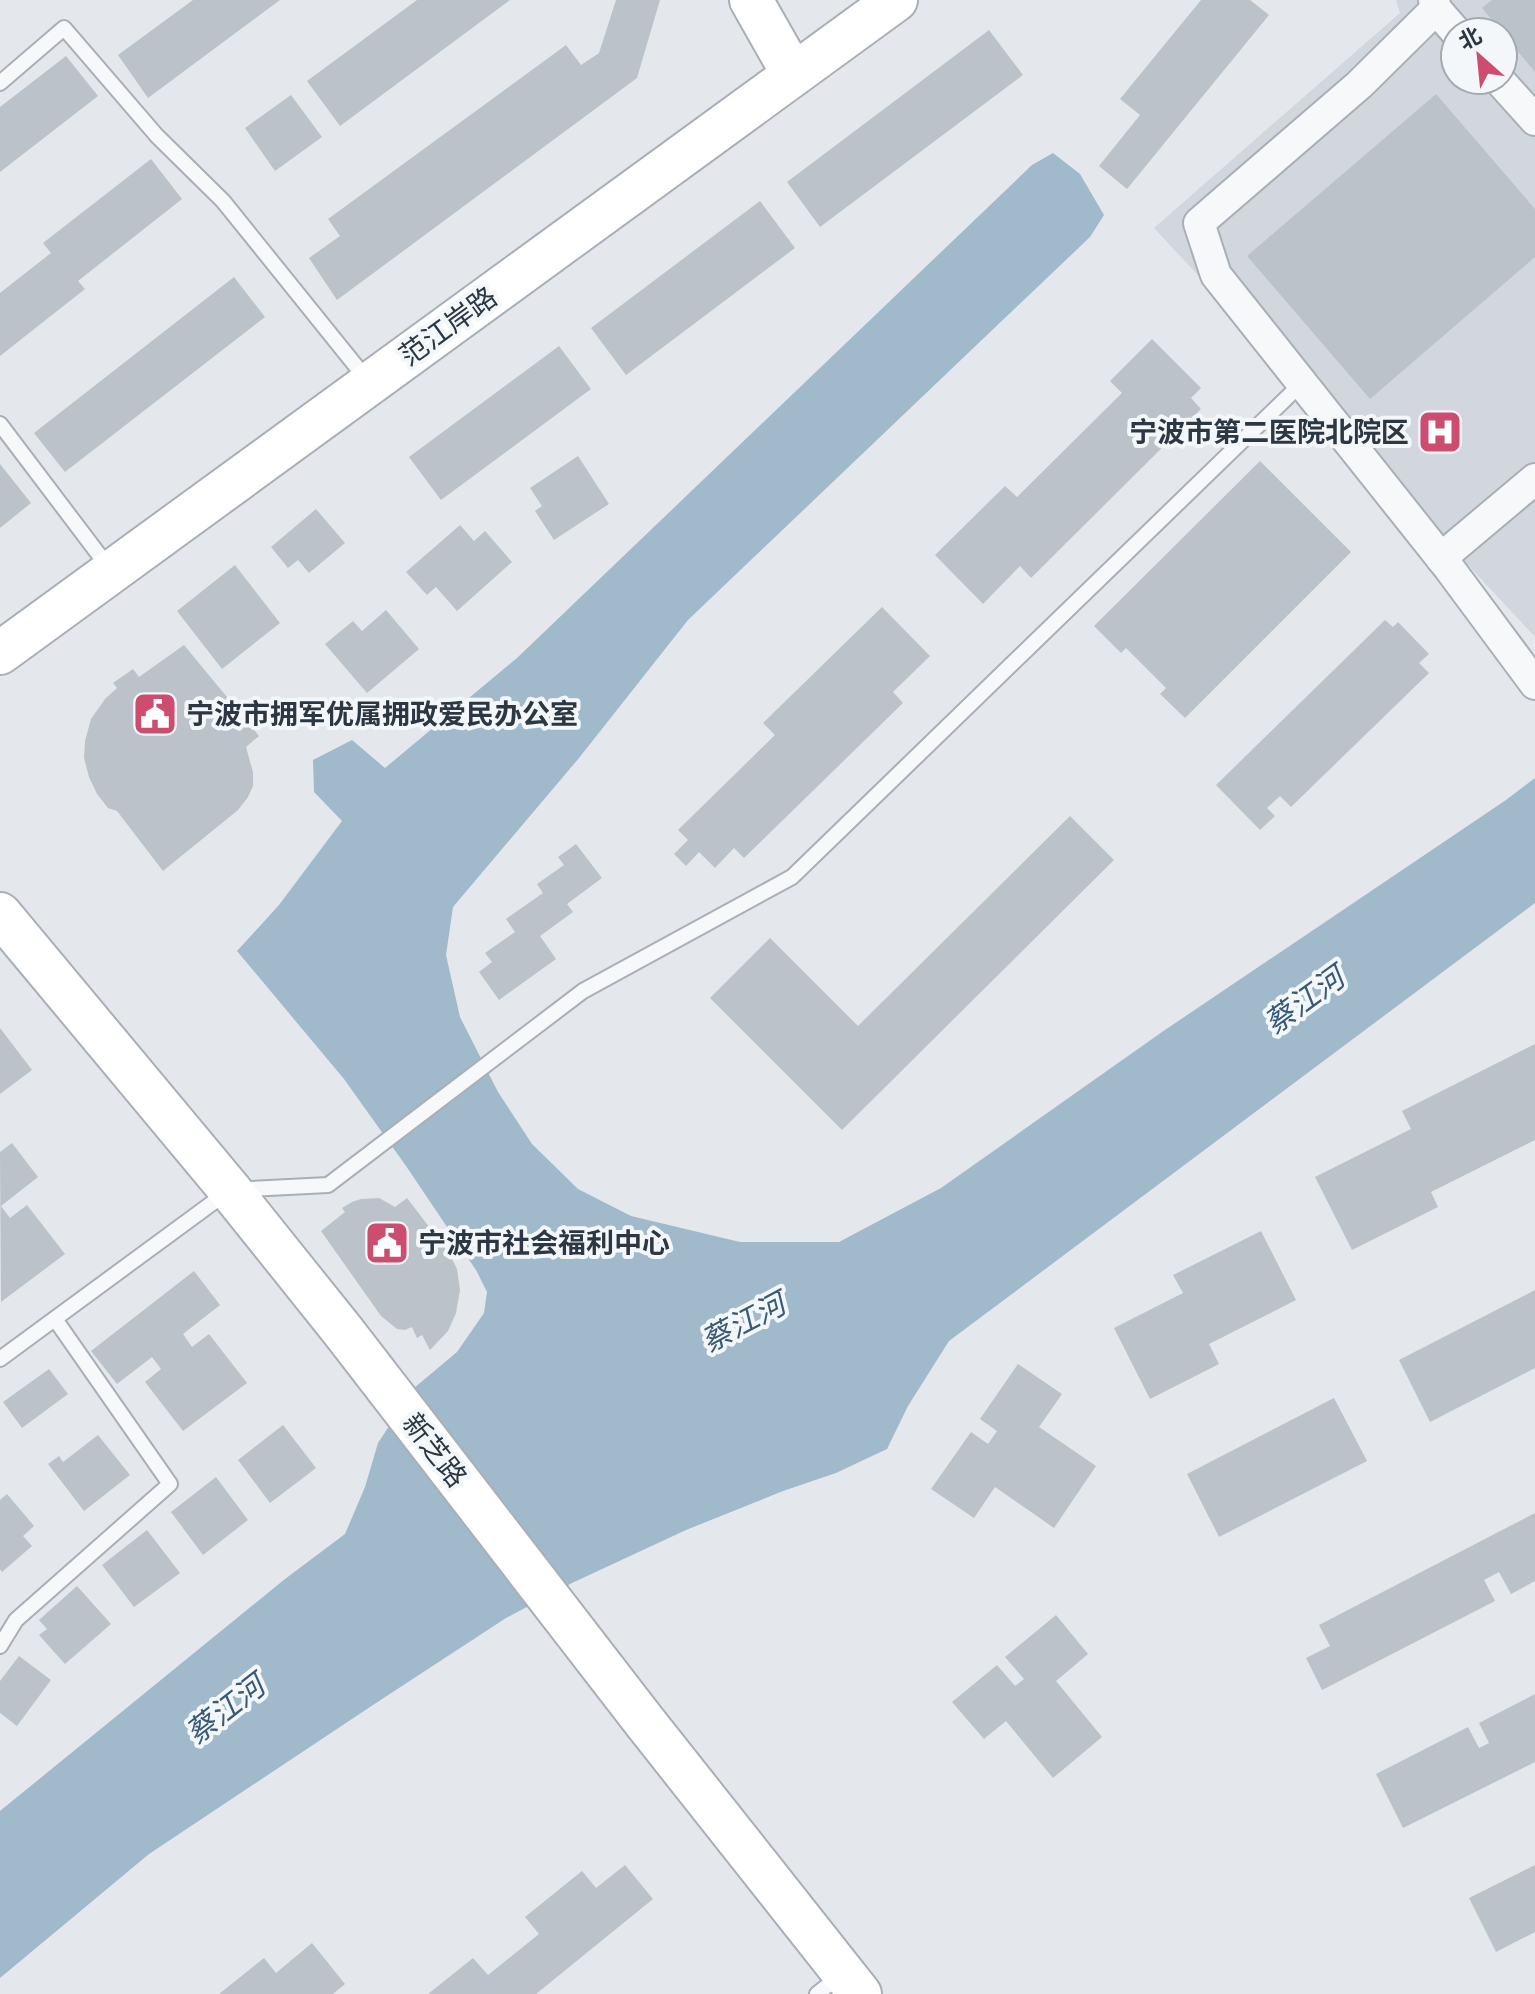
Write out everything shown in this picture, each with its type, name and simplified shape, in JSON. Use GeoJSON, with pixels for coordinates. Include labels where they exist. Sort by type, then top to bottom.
{"type":"FeatureCollection","features":[{"type":"Feature","properties":{"kind":"main road"},"geometry":{"type":"LineString","coordinates":[[751,0],[793,74]]}},
{"type":"Feature","properties":{"kind":"main road","name":"范江岸路"},"geometry":{"type":"LineString","coordinates":[[0,653],[896,0]]}},
{"type":"Feature","properties":{"kind":"main road","name":"新芝路"},"geometry":{"type":"LineString","coordinates":[[0,914],[343,1331],[644,1721],[840,1987]]}},
{"type":"Feature","properties":{"kind":"street"},"geometry":{"type":"LineString","coordinates":[[1435,4],[1359,85],[1199,223],[1216,275],[1441,558],[1535,684]]}},
{"type":"Feature","properties":{"kind":"street"},"geometry":{"type":"LineString","coordinates":[[1513,96],[1535,120]]}},
{"type":"Feature","properties":{"kind":"street"},"geometry":{"type":"LineString","coordinates":[[1441,558],[1535,479]]}},
{"type":"Feature","properties":{"kind":"lane"},"geometry":{"type":"LineString","coordinates":[[0,83],[64,28],[157,136],[223,201],[370,383]]}},
{"type":"Feature","properties":{"kind":"lane"},"geometry":{"type":"LineString","coordinates":[[0,1359],[230,1190],[328,1185],[583,991],[792,877],[1302,383]]}},
{"type":"Feature","properties":{"kind":"lane"},"geometry":{"type":"LineString","coordinates":[[0,424],[112,571]]}},
{"type":"Feature","properties":{"kind":"lane"},"geometry":{"type":"LineString","coordinates":[[0,1646],[16,1620],[170,1484],[55,1319]]}},
{"type":"Feature","properties":{"kind":"shaded area","name":"宁波市第二医院北院区"},"geometry":{"type":"Polygon","coordinates":[[[1396,0],[1535,0],[1535,637],[1154,228],[1400,13],[1396,0]]]}},
{"type":"Feature","properties":{"kind":"water","name":"蔡江河"},"geometry":{"type":"Polygon","coordinates":[[[1053,153],[1080,174],[1104,215],[1090,237],[688,620],[579,758],[453,907],[446,955],[460,1017],[498,1092],[532,1144],[578,1189],[631,1216],[740,1242],[839,1242],[941,1188],[1162,1032],[1535,778],[1535,903],[949,1341],[908,1406],[887,1449],[836,1473],[686,1530],[572,1583],[506,1618],[149,1854],[0,1978],[0,1811],[285,1579],[345,1534],[365,1487],[378,1443],[414,1388],[457,1352],[484,1313],[487,1292],[476,1270],[406,1166],[344,1079],[237,951],[279,905],[342,821],[314,792],[313,760],[352,740],[385,768],[517,658],[1032,165],[1053,153]]]}},
{"type":"Feature","properties":{"kind":"building"},"geometry":{"type":"Polygon","coordinates":[[[193,0],[280,0],[148,98],[118,55],[193,0]]]}},
{"type":"Feature","properties":{"kind":"building"},"geometry":{"type":"Polygon","coordinates":[[[417,0],[510,0],[340,126],[307,81],[417,0]]]}},
{"type":"Feature","properties":{"kind":"building"},"geometry":{"type":"Polygon","coordinates":[[[616,0],[660,0],[637,78],[337,300],[309,258],[340,236],[328,219],[566,45],[581,65],[599,53],[616,0]]]}},
{"type":"Feature","properties":{"kind":"building"},"geometry":{"type":"Polygon","coordinates":[[[1201,0],[1250,0],[1269,15],[1127,189],[1099,166],[1140,115],[1120,99],[1201,0]]]}},
{"type":"Feature","properties":{"kind":"building"},"geometry":{"type":"Polygon","coordinates":[[[1492,0],[1535,0],[1535,72],[1519,53],[1519,16],[1489,16],[1482,8],[1492,0]]]}},
{"type":"Feature","properties":{"kind":"building"},"geometry":{"type":"Polygon","coordinates":[[[989,30],[1023,75],[820,227],[787,182],[989,30]]]}},
{"type":"Feature","properties":{"kind":"building"},"geometry":{"type":"Polygon","coordinates":[[[66,56],[98,96],[0,172],[0,107],[66,56]]]}},
{"type":"Feature","properties":{"kind":"building"},"geometry":{"type":"Polygon","coordinates":[[[1436,94],[1535,209],[1535,257],[1370,399],[1247,256],[1436,94]]]}},
{"type":"Feature","properties":{"kind":"building"},"geometry":{"type":"Polygon","coordinates":[[[291,95],[322,137],[275,171],[245,128],[291,95]]]}},
{"type":"Feature","properties":{"kind":"building"},"geometry":{"type":"Polygon","coordinates":[[[151,159],[182,199],[78,281],[85,289],[0,356],[0,293],[51,253],[43,243],[151,159]]]}},
{"type":"Feature","properties":{"kind":"building"},"geometry":{"type":"Polygon","coordinates":[[[760,201],[795,248],[626,375],[591,328],[760,201]]]}},
{"type":"Feature","properties":{"kind":"building"},"geometry":{"type":"Polygon","coordinates":[[[234,277],[265,317],[65,472],[34,433],[234,277]]]}},
{"type":"Feature","properties":{"kind":"building"},"geometry":{"type":"Polygon","coordinates":[[[1152,339],[1201,388],[1191,398],[1201,409],[1031,578],[1020,566],[983,604],[935,555],[1005,486],[1017,497],[1122,393],[1110,381],[1152,339]]]}},
{"type":"Feature","properties":{"kind":"building"},"geometry":{"type":"Polygon","coordinates":[[[559,346],[591,389],[441,500],[409,457],[559,346]]]}},
{"type":"Feature","properties":{"kind":"building"},"geometry":{"type":"Polygon","coordinates":[[[578,456],[609,504],[554,540],[535,511],[542,506],[530,488],[578,456]]]}},
{"type":"Feature","properties":{"kind":"building"},"geometry":{"type":"Polygon","coordinates":[[[1260,461],[1351,552],[1185,718],[1160,694],[1166,688],[1126,648],[1121,653],[1094,626],[1260,461]]]}},
{"type":"Feature","properties":{"kind":"building"},"geometry":{"type":"Polygon","coordinates":[[[0,464],[31,503],[0,528],[0,464]]]}},
{"type":"Feature","properties":{"kind":"building"},"geometry":{"type":"Polygon","coordinates":[[[316,509],[345,543],[309,573],[298,560],[288,568],[271,547],[316,509]]]}},
{"type":"Feature","properties":{"kind":"building"},"geometry":{"type":"Polygon","coordinates":[[[460,525],[474,541],[485,531],[512,562],[457,611],[436,587],[427,595],[406,572],[460,525]]]}},
{"type":"Feature","properties":{"kind":"building"},"geometry":{"type":"Polygon","coordinates":[[[235,565],[280,623],[222,669],[177,611],[235,565]]]}},
{"type":"Feature","properties":{"kind":"building"},"geometry":{"type":"Polygon","coordinates":[[[882,607],[930,656],[893,692],[903,703],[744,858],[734,848],[715,868],[699,852],[686,866],[674,854],[688,840],[678,830],[775,735],[763,723],[882,607]]]}},
{"type":"Feature","properties":{"kind":"building"},"geometry":{"type":"Polygon","coordinates":[[[386,610],[419,649],[367,693],[325,644],[353,621],[362,631],[386,610]]]}},
{"type":"Feature","properties":{"kind":"building"},"geometry":{"type":"Polygon","coordinates":[[[1385,620],[1393,627],[1398,622],[1429,654],[1419,663],[1429,673],[1291,807],[1280,796],[1267,808],[1275,816],[1260,830],[1216,785],[1385,620]]]}},
{"type":"Feature","properties":{"kind":"building"},"geometry":{"type":"Polygon","coordinates":[[[184,645],[259,736],[246,747],[253,772],[253,786],[248,797],[238,810],[163,871],[117,811],[108,808],[97,794],[84,758],[85,741],[91,719],[117,688],[113,683],[133,669],[139,677],[184,645]]]}},
{"type":"Feature","properties":{"kind":"building"},"geometry":{"type":"Polygon","coordinates":[[[1070,816],[1114,860],[842,1130],[710,998],[770,938],[858,1026],[1070,816]]]}},
{"type":"Feature","properties":{"kind":"building"},"geometry":{"type":"Polygon","coordinates":[[[576,844],[602,878],[567,904],[573,912],[540,936],[556,959],[499,1000],[479,972],[492,962],[485,953],[515,932],[506,919],[543,893],[537,884],[564,865],[558,857],[576,844]]]}},
{"type":"Feature","properties":{"kind":"building"},"geometry":{"type":"Polygon","coordinates":[[[0,1028],[32,1070],[0,1094],[0,1028]]]}},
{"type":"Feature","properties":{"kind":"building"},"geometry":{"type":"Polygon","coordinates":[[[1535,1044],[1535,1140],[1431,1192],[1438,1207],[1352,1250],[1315,1177],[1411,1129],[1402,1111],[1535,1044]]]}},
{"type":"Feature","properties":{"kind":"building"},"geometry":{"type":"Polygon","coordinates":[[[12,1143],[38,1177],[1,1206],[10,1218],[27,1205],[65,1254],[1,1302],[0,1152],[12,1143]]]}},
{"type":"Feature","properties":{"kind":"building"},"geometry":{"type":"Polygon","coordinates":[[[379,1198],[395,1207],[407,1198],[449,1253],[457,1269],[460,1290],[456,1313],[448,1331],[430,1350],[422,1335],[417,1338],[412,1327],[397,1329],[381,1316],[321,1231],[345,1212],[342,1208],[352,1202],[379,1198]]]}},
{"type":"Feature","properties":{"kind":"building"},"geometry":{"type":"Polygon","coordinates":[[[1261,1231],[1296,1300],[1209,1344],[1219,1364],[1150,1399],[1114,1328],[1183,1293],[1173,1275],[1261,1231]]]}},
{"type":"Feature","properties":{"kind":"building"},"geometry":{"type":"Polygon","coordinates":[[[194,1271],[220,1305],[183,1334],[192,1347],[209,1334],[247,1383],[183,1431],[145,1382],[161,1369],[152,1357],[117,1384],[91,1351],[194,1271]]]}},
{"type":"Feature","properties":{"kind":"building"},"geometry":{"type":"Polygon","coordinates":[[[1535,1290],[1535,1368],[1430,1422],[1399,1360],[1535,1290]]]}},
{"type":"Feature","properties":{"kind":"building"},"geometry":{"type":"Polygon","coordinates":[[[1018,1364],[1062,1394],[1039,1427],[1096,1466],[1054,1528],[995,1487],[974,1518],[931,1489],[971,1432],[988,1444],[997,1431],[980,1419],[1018,1364]]]}},
{"type":"Feature","properties":{"kind":"building"},"geometry":{"type":"Polygon","coordinates":[[[49,1369],[68,1394],[22,1428],[3,1402],[49,1369]]]}},
{"type":"Feature","properties":{"kind":"building"},"geometry":{"type":"Polygon","coordinates":[[[1334,1398],[1367,1461],[1219,1537],[1187,1474],[1334,1398]]]}},
{"type":"Feature","properties":{"kind":"building"},"geometry":{"type":"Polygon","coordinates":[[[283,1425],[316,1468],[270,1503],[238,1460],[283,1425]]]}},
{"type":"Feature","properties":{"kind":"building"},"geometry":{"type":"Polygon","coordinates":[[[98,1435],[130,1475],[84,1511],[48,1464],[59,1456],[63,1462],[98,1435]]]}},
{"type":"Feature","properties":{"kind":"building"},"geometry":{"type":"Polygon","coordinates":[[[216,1477],[248,1520],[203,1555],[171,1512],[216,1477]]]}},
{"type":"Feature","properties":{"kind":"building"},"geometry":{"type":"Polygon","coordinates":[[[7,1494],[34,1526],[23,1536],[32,1546],[2,1572],[0,1500],[7,1494]]]}},
{"type":"Feature","properties":{"kind":"building"},"geometry":{"type":"Polygon","coordinates":[[[1535,1513],[1535,1581],[1511,1594],[1499,1572],[1484,1580],[1495,1601],[1322,1690],[1306,1658],[1330,1646],[1319,1625],[1535,1513]]]}},
{"type":"Feature","properties":{"kind":"building"},"geometry":{"type":"Polygon","coordinates":[[[147,1530],[180,1573],[134,1607],[102,1565],[147,1530]]]}},
{"type":"Feature","properties":{"kind":"building"},"geometry":{"type":"Polygon","coordinates":[[[77,1586],[111,1624],[65,1664],[39,1635],[47,1629],[39,1620],[77,1586]]]}},
{"type":"Feature","properties":{"kind":"building"},"geometry":{"type":"Polygon","coordinates":[[[1056,1615],[1088,1654],[1056,1681],[1102,1737],[1053,1778],[1006,1721],[984,1739],[952,1702],[997,1665],[1015,1686],[1024,1679],[1005,1657],[1056,1615]]]}},
{"type":"Feature","properties":{"kind":"building"},"geometry":{"type":"Polygon","coordinates":[[[19,1656],[51,1680],[17,1726],[0,1713],[0,1681],[19,1656]]]}},
{"type":"Feature","properties":{"kind":"building"},"geometry":{"type":"Polygon","coordinates":[[[1535,1694],[1535,1762],[1403,1828],[1376,1774],[1468,1727],[1479,1748],[1489,1743],[1479,1723],[1535,1694]]]}},
{"type":"Feature","properties":{"kind":"building"},"geometry":{"type":"Polygon","coordinates":[[[625,1865],[653,1899],[536,1994],[428,1994],[473,1958],[488,1975],[539,1934],[525,1917],[582,1871],[596,1888],[625,1865]]]}},
{"type":"Feature","properties":{"kind":"building"},"geometry":{"type":"Polygon","coordinates":[[[1535,1865],[1535,1932],[1496,1952],[1469,1898],[1535,1865]]]}},
{"type":"Feature","properties":{"kind":"building"},"geometry":{"type":"Polygon","coordinates":[[[312,1943],[345,1984],[333,1994],[219,1994],[264,1958],[276,1973],[312,1943]]]}},
{"type":"Feature","properties":{"kind":"place","name":"宁波市第二医院北院区"},"geometry":{"type":"Point","coordinates":[1440,432]}},
{"type":"Feature","properties":{"kind":"place","name":"宁波市拥军优属拥政爱民办公室"},"geometry":{"type":"Point","coordinates":[155,714]}},
{"type":"Feature","properties":{"kind":"place","name":"宁波市社会福利中心"},"geometry":{"type":"Point","coordinates":[387,1243]}}]}
